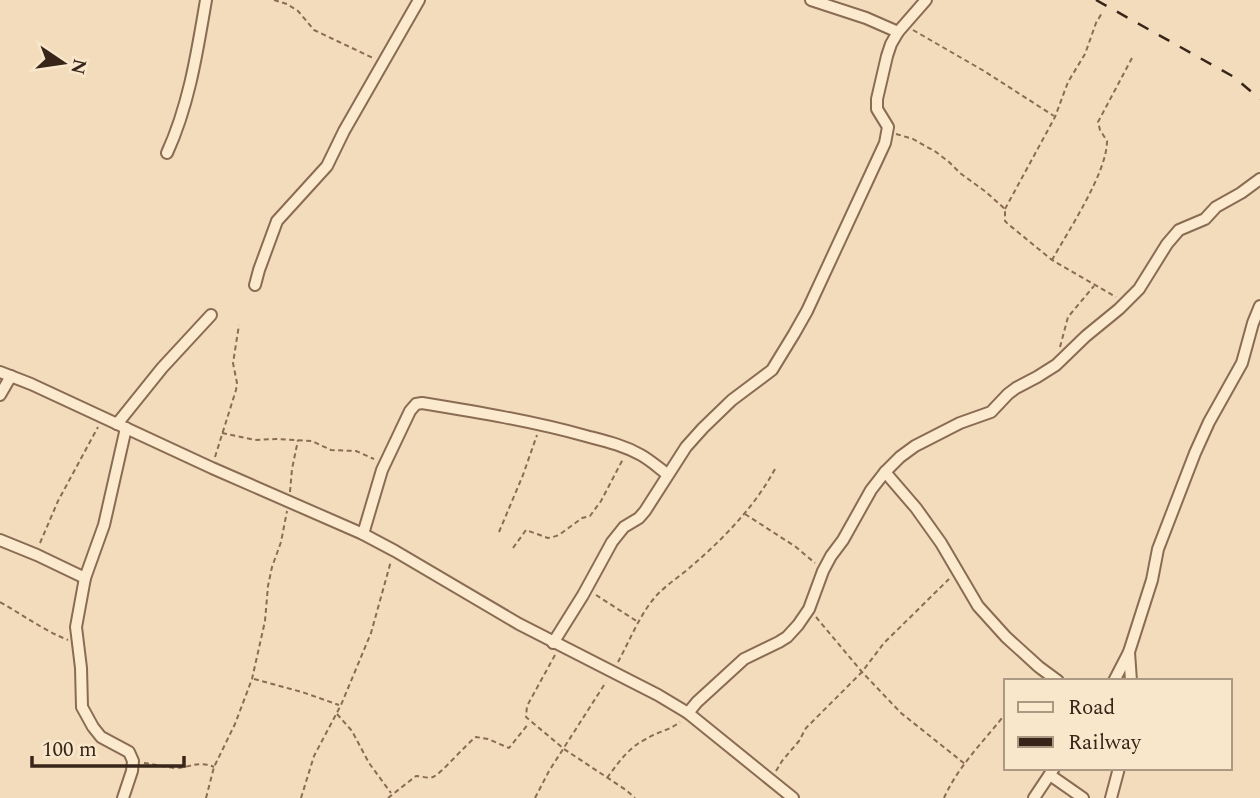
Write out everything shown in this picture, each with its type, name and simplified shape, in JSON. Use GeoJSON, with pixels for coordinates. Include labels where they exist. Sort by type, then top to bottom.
{"type":"FeatureCollection","features":[{"type":"Feature","properties":{"kind":"street"},"geometry":{"type":"LineString","coordinates":[[167,153],[179,127],[189,94],[206,0]]}},
{"type":"Feature","properties":{"kind":"street"},"geometry":{"type":"LineString","coordinates":[[256,285],[277,221],[327,166],[419,0]]}},
{"type":"Feature","properties":{"kind":"street"},"geometry":{"type":"LineString","coordinates":[[811,0],[901,29]]}},
{"type":"Feature","properties":{"kind":"street"},"geometry":{"type":"LineString","coordinates":[[557,644],[611,542],[624,527],[645,511],[667,474],[703,428],[732,400],[772,369],[780,359],[807,311],[881,155],[888,131],[877,109],[877,99],[887,57],[891,44],[901,29],[926,0]]}},
{"type":"Feature","properties":{"kind":"street"},"geometry":{"type":"LineString","coordinates":[[688,713],[744,659],[787,637],[805,617],[823,571],[871,490],[907,451],[960,423],[990,412],[1016,388],[1056,365],[1139,289],[1179,230],[1205,219],[1216,207],[1260,179]]}},
{"type":"Feature","properties":{"kind":"street"},"geometry":{"type":"LineString","coordinates":[[1115,679],[1129,652],[1152,580],[1158,549],[1203,435],[1242,363],[1260,306]]}},
{"type":"Feature","properties":{"kind":"street"},"geometry":{"type":"LineString","coordinates":[[123,798],[133,761],[129,752],[101,737],[82,707],[76,627],[85,578],[104,524],[121,426],[162,368],[211,315]]}},
{"type":"Feature","properties":{"kind":"street"},"geometry":{"type":"LineString","coordinates":[[0,395],[5,374],[363,534],[519,624],[688,713],[793,798]]}},
{"type":"Feature","properties":{"kind":"street"},"geometry":{"type":"LineString","coordinates":[[363,534],[385,463],[416,404],[461,408],[604,440],[643,456],[667,474]]}},
{"type":"Feature","properties":{"kind":"street"},"geometry":{"type":"LineString","coordinates":[[885,472],[941,543],[978,606],[1006,637],[1055,679]]}},
{"type":"Feature","properties":{"kind":"street"},"geometry":{"type":"LineString","coordinates":[[0,540],[85,578]]}},
{"type":"Feature","properties":{"kind":"street"},"geometry":{"type":"LineString","coordinates":[[1129,652],[1131,679]]}},
{"type":"Feature","properties":{"kind":"street"},"geometry":{"type":"LineString","coordinates":[[1111,798],[1118,770]]}},
{"type":"Feature","properties":{"kind":"street"},"geometry":{"type":"LineString","coordinates":[[1034,798],[1052,772],[1083,798]]}},
{"type":"Feature","properties":{"kind":"path"},"geometry":{"type":"LineString","coordinates":[[274,0],[298,10],[313,30],[357,49],[383,64]]}},
{"type":"Feature","properties":{"kind":"path"},"geometry":{"type":"LineString","coordinates":[[1102,13],[1085,54],[1068,82],[1055,117],[1005,209],[1004,221],[1052,260],[1126,303]]}},
{"type":"Feature","properties":{"kind":"path"},"geometry":{"type":"LineString","coordinates":[[901,29],[984,71],[1055,117]]}},
{"type":"Feature","properties":{"kind":"path"},"geometry":{"type":"LineString","coordinates":[[1052,260],[1102,166],[1107,141],[1098,122],[1132,58]]}},
{"type":"Feature","properties":{"kind":"path"},"geometry":{"type":"LineString","coordinates":[[888,131],[914,139],[936,152],[1005,209]]}},
{"type":"Feature","properties":{"kind":"path"},"geometry":{"type":"LineString","coordinates":[[1056,365],[1068,317],[1094,285]]}},
{"type":"Feature","properties":{"kind":"path"},"geometry":{"type":"LineString","coordinates":[[212,468],[236,390],[233,363],[239,325]]}},
{"type":"Feature","properties":{"kind":"path"},"geometry":{"type":"LineString","coordinates":[[37,555],[58,501],[103,417]]}},
{"type":"Feature","properties":{"kind":"path"},"geometry":{"type":"LineString","coordinates":[[499,532],[542,424]]}},
{"type":"Feature","properties":{"kind":"path"},"geometry":{"type":"LineString","coordinates":[[222,433],[255,440],[312,442],[336,452],[356,452],[385,463]]}},
{"type":"Feature","properties":{"kind":"path"},"geometry":{"type":"LineString","coordinates":[[206,798],[214,767],[253,679],[265,621],[268,586],[289,502],[290,480],[298,440]]}},
{"type":"Feature","properties":{"kind":"path"},"geometry":{"type":"LineString","coordinates":[[513,548],[526,530],[548,538],[553,537],[594,513],[627,448]]}},
{"type":"Feature","properties":{"kind":"path"},"geometry":{"type":"LineString","coordinates":[[535,798],[658,594],[696,563],[744,513],[760,495],[775,469]]}},
{"type":"Feature","properties":{"kind":"path"},"geometry":{"type":"LineString","coordinates":[[744,513],[796,547],[823,571]]}},
{"type":"Feature","properties":{"kind":"path"},"geometry":{"type":"LineString","coordinates":[[302,798],[314,756],[341,705],[371,634],[395,551]]}},
{"type":"Feature","properties":{"kind":"path"},"geometry":{"type":"LineString","coordinates":[[771,781],[806,729],[862,672],[884,643],[958,571]]}},
{"type":"Feature","properties":{"kind":"path"},"geometry":{"type":"LineString","coordinates":[[586,589],[639,623]]}},
{"type":"Feature","properties":{"kind":"path"},"geometry":{"type":"LineString","coordinates":[[0,602],[39,627],[79,645]]}},
{"type":"Feature","properties":{"kind":"path"},"geometry":{"type":"LineString","coordinates":[[809,609],[862,672],[916,726],[965,764]]}},
{"type":"Feature","properties":{"kind":"path"},"geometry":{"type":"LineString","coordinates":[[557,644],[527,706],[526,718],[564,749],[635,798]]}},
{"type":"Feature","properties":{"kind":"path"},"geometry":{"type":"LineString","coordinates":[[253,679],[341,705]]}},
{"type":"Feature","properties":{"kind":"path"},"geometry":{"type":"LineString","coordinates":[[336,713],[352,731],[369,763],[392,794]]}},
{"type":"Feature","properties":{"kind":"path"},"geometry":{"type":"LineString","coordinates":[[607,778],[628,751],[645,739],[674,726],[688,713]]}},
{"type":"Feature","properties":{"kind":"path"},"geometry":{"type":"LineString","coordinates":[[944,798],[954,778],[1004,715]]}},
{"type":"Feature","properties":{"kind":"path"},"geometry":{"type":"LineString","coordinates":[[388,798],[416,776],[433,777],[476,737],[509,748],[530,722]]}},
{"type":"Feature","properties":{"kind":"path"},"geometry":{"type":"LineString","coordinates":[[133,761],[170,768],[203,763],[214,767]]}},
{"type":"Feature","properties":{"kind":"railway"},"geometry":{"type":"LineString","coordinates":[[1096,0],[1234,77],[1260,99]]}}]}
